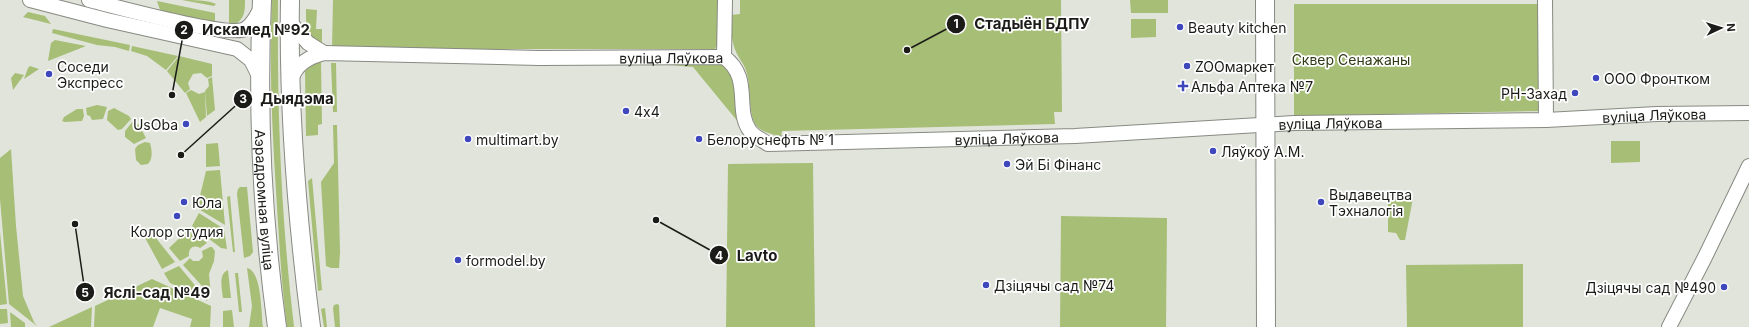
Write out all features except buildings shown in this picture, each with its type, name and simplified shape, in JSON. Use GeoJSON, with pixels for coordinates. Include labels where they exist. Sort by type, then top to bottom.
{"type":"FeatureCollection","features":[{"type":"Feature","properties":{"kind":"main road"},"geometry":{"type":"LineString","coordinates":[[290,0],[290,81],[297,207],[311,327]]}},
{"type":"Feature","properties":{"kind":"main road"},"geometry":{"type":"LineString","coordinates":[[1265,0],[1266,327]]}},
{"type":"Feature","properties":{"kind":"main road","name":"Аэрадромная вуліца"},"geometry":{"type":"LineString","coordinates":[[261,4],[259,76],[260,147],[268,264],[278,327]]}},
{"type":"Feature","properties":{"kind":"street"},"geometry":{"type":"LineString","coordinates":[[30,0],[107,20],[237,49],[251,60],[259,76]]}},
{"type":"Feature","properties":{"kind":"street"},"geometry":{"type":"LineString","coordinates":[[89,0],[204,27],[237,32],[250,25],[261,4]]}},
{"type":"Feature","properties":{"kind":"street"},"geometry":{"type":"LineString","coordinates":[[724,57],[725,0]]}},
{"type":"Feature","properties":{"kind":"street"},"geometry":{"type":"LineString","coordinates":[[1545,0],[1546,120]]}},
{"type":"Feature","properties":{"kind":"street"},"geometry":{"type":"LineString","coordinates":[[290,22],[308,43],[324,53]]}},
{"type":"Feature","properties":{"kind":"street","name":"вуліца Ляўкова"},"geometry":{"type":"LineString","coordinates":[[290,81],[293,72],[300,65],[308,59],[324,53],[539,58],[724,57],[731,62],[740,78],[746,123],[753,134],[768,144],[1075,136],[1266,125],[1546,120],[1657,114],[1749,113]]}},
{"type":"Feature","properties":{"kind":"street"},"geometry":{"type":"LineString","coordinates":[[1669,327],[1749,166]]}},
{"type":"Feature","properties":{"kind":"green space"},"geometry":{"type":"Polygon","coordinates":[[[182,0],[205,1],[216,4],[214,6],[182,0]]]}},
{"type":"Feature","properties":{"kind":"green space"},"geometry":{"type":"Polygon","coordinates":[[[229,0],[245,0],[242,17],[238,23],[234,25],[229,24],[229,0]]]}},
{"type":"Feature","properties":{"kind":"green space"},"geometry":{"type":"Polygon","coordinates":[[[272,0],[278,0],[278,82],[281,164],[286,245],[294,327],[287,327],[279,242],[271,96],[272,0]]]}},
{"type":"Feature","properties":{"kind":"green space"},"geometry":{"type":"Polygon","coordinates":[[[333,0],[721,0],[722,35],[715,49],[332,49],[333,0]]]}},
{"type":"Feature","properties":{"kind":"green space"},"geometry":{"type":"Polygon","coordinates":[[[740,0],[1061,0],[1062,112],[1054,112],[1055,124],[782,131],[781,137],[770,134],[758,127],[754,121],[746,71],[737,54],[732,40],[731,15],[740,14],[740,0]]]}},
{"type":"Feature","properties":{"kind":"green space"},"geometry":{"type":"Polygon","coordinates":[[[1130,0],[1168,0],[1168,13],[1131,13],[1130,0]]]}},
{"type":"Feature","properties":{"kind":"green space"},"geometry":{"type":"Polygon","coordinates":[[[157,1],[215,13],[215,25],[160,10],[157,1]]]}},
{"type":"Feature","properties":{"kind":"green space","name":"Сквер Сенажаны"},"geometry":{"type":"Polygon","coordinates":[[[1294,4],[1540,4],[1542,111],[1294,116],[1294,4]]]}},
{"type":"Feature","properties":{"kind":"green space"},"geometry":{"type":"Polygon","coordinates":[[[306,9],[317,10],[316,29],[322,29],[322,47],[316,45],[309,37],[306,9]]]}},
{"type":"Feature","properties":{"kind":"green space"},"geometry":{"type":"Polygon","coordinates":[[[28,12],[45,16],[51,24],[23,17],[28,12]]]}},
{"type":"Feature","properties":{"kind":"green space"},"geometry":{"type":"Polygon","coordinates":[[[1131,19],[1156,19],[1156,37],[1131,38],[1131,19]]]}},
{"type":"Feature","properties":{"kind":"green space"},"geometry":{"type":"Polygon","coordinates":[[[53,29],[130,45],[129,51],[115,47],[97,45],[52,33],[53,29]]]}},
{"type":"Feature","properties":{"kind":"green space"},"geometry":{"type":"Polygon","coordinates":[[[55,40],[86,46],[48,61],[51,43],[55,40]]]}},
{"type":"Feature","properties":{"kind":"green space"},"geometry":{"type":"Polygon","coordinates":[[[132,46],[178,56],[166,70],[147,56],[131,51],[132,46]]]}},
{"type":"Feature","properties":{"kind":"green space"},"geometry":{"type":"Polygon","coordinates":[[[179,56],[212,64],[212,76],[207,78],[201,73],[193,74],[188,83],[190,89],[185,93],[167,71],[179,56]]]}},
{"type":"Feature","properties":{"kind":"green space"},"geometry":{"type":"Polygon","coordinates":[[[321,61],[322,124],[318,125],[318,135],[306,136],[305,71],[311,64],[321,61]]]}},
{"type":"Feature","properties":{"kind":"green space"},"geometry":{"type":"Polygon","coordinates":[[[331,63],[336,63],[337,112],[333,112],[331,63]]]}},
{"type":"Feature","properties":{"kind":"green space"},"geometry":{"type":"Polygon","coordinates":[[[670,63],[723,63],[734,75],[739,123],[693,67],[669,65],[670,63]]]}},
{"type":"Feature","properties":{"kind":"green space"},"geometry":{"type":"Polygon","coordinates":[[[30,66],[39,69],[24,79],[28,68],[30,66]]]}},
{"type":"Feature","properties":{"kind":"green space"},"geometry":{"type":"Polygon","coordinates":[[[15,73],[24,75],[13,90],[11,78],[15,73]]]}},
{"type":"Feature","properties":{"kind":"green space"},"geometry":{"type":"Polygon","coordinates":[[[212,77],[215,110],[207,116],[205,91],[209,86],[208,79],[212,77]]]}},
{"type":"Feature","properties":{"kind":"green space"},"geometry":{"type":"Polygon","coordinates":[[[191,90],[199,94],[205,92],[206,117],[200,122],[186,93],[191,90]]]}},
{"type":"Feature","properties":{"kind":"green space"},"geometry":{"type":"Polygon","coordinates":[[[97,105],[107,107],[103,119],[92,120],[90,116],[87,115],[86,108],[97,105]]]}},
{"type":"Feature","properties":{"kind":"green space"},"geometry":{"type":"Polygon","coordinates":[[[114,108],[129,116],[131,119],[122,129],[118,130],[107,120],[108,111],[114,108]]]}},
{"type":"Feature","properties":{"kind":"green space"},"geometry":{"type":"Polygon","coordinates":[[[77,109],[83,109],[84,116],[82,121],[62,121],[64,117],[77,109]]]}},
{"type":"Feature","properties":{"kind":"green space"},"geometry":{"type":"Polygon","coordinates":[[[133,121],[139,125],[146,138],[134,144],[125,137],[125,131],[133,121]]]}},
{"type":"Feature","properties":{"kind":"green space"},"geometry":{"type":"Polygon","coordinates":[[[333,125],[337,125],[340,252],[339,268],[331,268],[326,266],[321,182],[334,163],[333,125]]]}},
{"type":"Feature","properties":{"kind":"green space"},"geometry":{"type":"Polygon","coordinates":[[[1611,141],[1640,141],[1640,162],[1611,163],[1611,141]]]}},
{"type":"Feature","properties":{"kind":"green space"},"geometry":{"type":"Polygon","coordinates":[[[145,142],[150,143],[152,151],[151,157],[148,164],[141,165],[136,160],[135,149],[138,145],[145,142]]]}},
{"type":"Feature","properties":{"kind":"green space"},"geometry":{"type":"Polygon","coordinates":[[[218,143],[220,166],[206,167],[206,144],[218,143]]]}},
{"type":"Feature","properties":{"kind":"green space"},"geometry":{"type":"Polygon","coordinates":[[[11,149],[16,226],[23,296],[37,326],[9,304],[0,199],[0,158],[11,149]]]}},
{"type":"Feature","properties":{"kind":"green space"},"geometry":{"type":"Polygon","coordinates":[[[813,163],[815,327],[726,327],[728,164],[813,163]]]}},
{"type":"Feature","properties":{"kind":"green space"},"geometry":{"type":"Polygon","coordinates":[[[220,170],[225,225],[197,208],[206,171],[220,170]]]}},
{"type":"Feature","properties":{"kind":"green space"},"geometry":{"type":"Polygon","coordinates":[[[312,178],[322,290],[318,291],[308,181],[312,178]]]}},
{"type":"Feature","properties":{"kind":"green space"},"geometry":{"type":"Polygon","coordinates":[[[240,187],[247,187],[253,252],[250,256],[244,258],[237,194],[240,187]]]}},
{"type":"Feature","properties":{"kind":"green space"},"geometry":{"type":"Polygon","coordinates":[[[230,196],[235,252],[233,252],[227,197],[230,196]]]}},
{"type":"Feature","properties":{"kind":"green space"},"geometry":{"type":"Polygon","coordinates":[[[1413,198],[1405,240],[1400,240],[1396,233],[1388,232],[1388,199],[1413,198]]]}},
{"type":"Feature","properties":{"kind":"green space"},"geometry":{"type":"Polygon","coordinates":[[[199,213],[224,229],[227,249],[221,248],[192,226],[199,213]]]}},
{"type":"Feature","properties":{"kind":"green space"},"geometry":{"type":"Polygon","coordinates":[[[1061,216],[1167,218],[1166,327],[1060,327],[1061,216]]]}},
{"type":"Feature","properties":{"kind":"green space"},"geometry":{"type":"Polygon","coordinates":[[[189,229],[207,243],[200,248],[193,247],[189,251],[189,256],[180,261],[169,248],[189,229]]]}},
{"type":"Feature","properties":{"kind":"green space"},"geometry":{"type":"Polygon","coordinates":[[[0,232],[7,304],[0,305],[0,232]]]}},
{"type":"Feature","properties":{"kind":"green space"},"geometry":{"type":"Polygon","coordinates":[[[152,233],[175,262],[162,269],[144,236],[152,233]]]}},
{"type":"Feature","properties":{"kind":"green space"},"geometry":{"type":"Polygon","coordinates":[[[212,247],[215,251],[214,261],[209,274],[211,296],[183,265],[190,258],[193,261],[199,261],[203,257],[202,251],[212,247]]]}},
{"type":"Feature","properties":{"kind":"green space"},"geometry":{"type":"Polygon","coordinates":[[[1523,264],[1523,327],[1407,327],[1406,265],[1523,264]]]}},
{"type":"Feature","properties":{"kind":"green space"},"geometry":{"type":"Polygon","coordinates":[[[179,266],[208,301],[170,283],[164,273],[179,266]]]}},
{"type":"Feature","properties":{"kind":"green space"},"geometry":{"type":"Polygon","coordinates":[[[247,268],[252,271],[258,284],[263,327],[249,327],[252,306],[247,268]]]}},
{"type":"Feature","properties":{"kind":"green space"},"geometry":{"type":"Polygon","coordinates":[[[228,270],[231,298],[223,298],[222,278],[228,270]]]}},
{"type":"Feature","properties":{"kind":"green space"},"geometry":{"type":"Polygon","coordinates":[[[235,273],[238,273],[242,312],[239,312],[235,273]]]}},
{"type":"Feature","properties":{"kind":"green space"},"geometry":{"type":"Polygon","coordinates":[[[152,279],[211,306],[210,327],[190,327],[192,319],[160,308],[153,327],[94,327],[95,306],[152,279]]]}},
{"type":"Feature","properties":{"kind":"green space"},"geometry":{"type":"Polygon","coordinates":[[[334,305],[339,305],[340,327],[335,327],[333,308],[334,305]]]}},
{"type":"Feature","properties":{"kind":"green space"},"geometry":{"type":"Polygon","coordinates":[[[92,307],[91,327],[49,327],[92,307]]]}},
{"type":"Feature","properties":{"kind":"green space"},"geometry":{"type":"Polygon","coordinates":[[[325,308],[327,327],[324,327],[321,309],[325,308]]]}},
{"type":"Feature","properties":{"kind":"green space"},"geometry":{"type":"Polygon","coordinates":[[[0,309],[7,309],[8,323],[0,324],[0,309]]]}},
{"type":"Feature","properties":{"kind":"green space"},"geometry":{"type":"Polygon","coordinates":[[[232,310],[234,327],[223,327],[223,311],[232,310]]]}},
{"type":"Feature","properties":{"kind":"green space"},"geometry":{"type":"Polygon","coordinates":[[[10,312],[25,323],[25,327],[11,327],[10,312]]]}},
{"type":"Feature","properties":{"kind":"place","name":"Beauty kitchen"},"geometry":{"type":"Point","coordinates":[1180,27]}},
{"type":"Feature","properties":{"kind":"place","name":"Стадыён БДПУ"},"geometry":{"type":"Point","coordinates":[907,50]}},
{"type":"Feature","properties":{"kind":"place","name":"ZOOмаркет"},"geometry":{"type":"Point","coordinates":[1187,66]}},
{"type":"Feature","properties":{"kind":"place","name":"Соседи Экспресс"},"geometry":{"type":"Point","coordinates":[49,74]}},
{"type":"Feature","properties":{"kind":"place","name":"ООО Фронтком"},"geometry":{"type":"Point","coordinates":[1596,78]}},
{"type":"Feature","properties":{"kind":"place","name":"Альфа Аптека №7"},"geometry":{"type":"Point","coordinates":[1183,86]}},
{"type":"Feature","properties":{"kind":"place","name":"РН-Захад"},"geometry":{"type":"Point","coordinates":[1575,93]}},
{"type":"Feature","properties":{"kind":"place","name":"Искамед №92"},"geometry":{"type":"Point","coordinates":[172,95]}},
{"type":"Feature","properties":{"kind":"place","name":"4х4"},"geometry":{"type":"Point","coordinates":[626,111]}},
{"type":"Feature","properties":{"kind":"place","name":"UsOba"},"geometry":{"type":"Point","coordinates":[186,124]}},
{"type":"Feature","properties":{"kind":"place","name":"multimart.by"},"geometry":{"type":"Point","coordinates":[468,139]}},
{"type":"Feature","properties":{"kind":"place","name":"Белоруснефть № 1"},"geometry":{"type":"Point","coordinates":[699,139]}},
{"type":"Feature","properties":{"kind":"place","name":"Ляўкоў А.М."},"geometry":{"type":"Point","coordinates":[1213,151]}},
{"type":"Feature","properties":{"kind":"place","name":"Дыядэма"},"geometry":{"type":"Point","coordinates":[181,155]}},
{"type":"Feature","properties":{"kind":"place","name":"Эй Бі Фінанс"},"geometry":{"type":"Point","coordinates":[1007,164]}},
{"type":"Feature","properties":{"kind":"place","name":"Юла"},"geometry":{"type":"Point","coordinates":[184,202]}},
{"type":"Feature","properties":{"kind":"place","name":"Выдавецтва Тэхналогія"},"geometry":{"type":"Point","coordinates":[1321,202]}},
{"type":"Feature","properties":{"kind":"place","name":"Колор студия"},"geometry":{"type":"Point","coordinates":[177,216]}},
{"type":"Feature","properties":{"kind":"place","name":"Lavto"},"geometry":{"type":"Point","coordinates":[656,220]}},
{"type":"Feature","properties":{"kind":"place","name":"Яслі-сад №49"},"geometry":{"type":"Point","coordinates":[75,224]}},
{"type":"Feature","properties":{"kind":"place","name":"formodel.by"},"geometry":{"type":"Point","coordinates":[458,260]}},
{"type":"Feature","properties":{"kind":"place","name":"Дзіцячы сад №74"},"geometry":{"type":"Point","coordinates":[986,285]}},
{"type":"Feature","properties":{"kind":"place","name":"Дзіцячы сад №490"},"geometry":{"type":"Point","coordinates":[1724,287]}}]}
